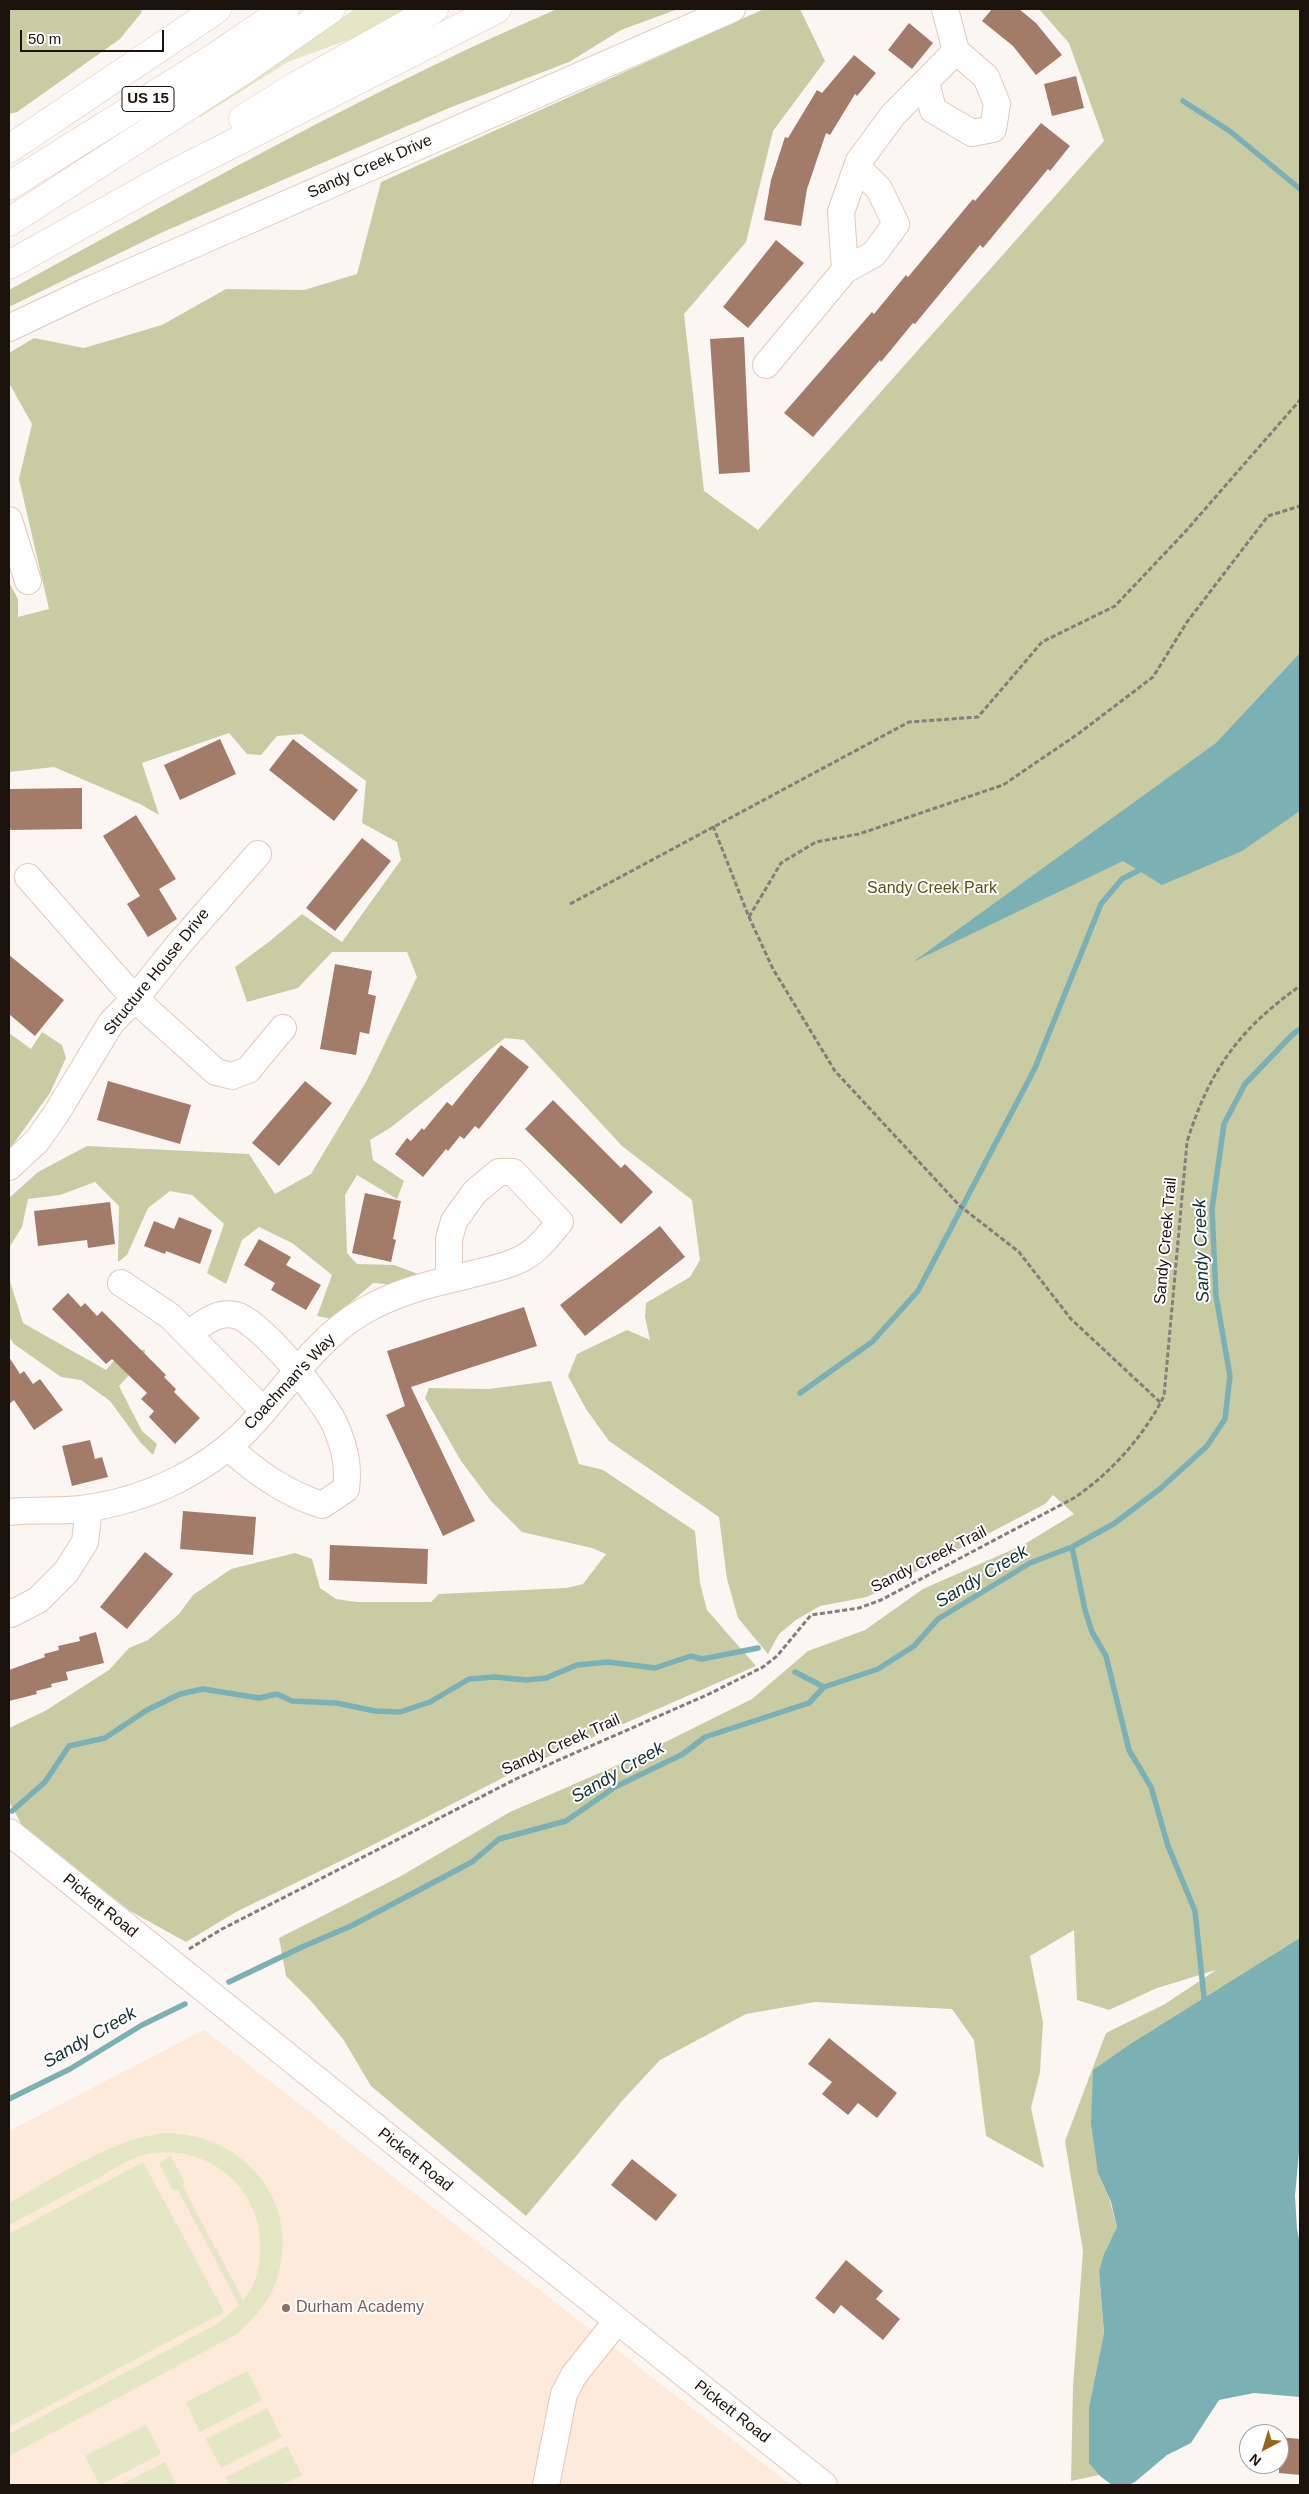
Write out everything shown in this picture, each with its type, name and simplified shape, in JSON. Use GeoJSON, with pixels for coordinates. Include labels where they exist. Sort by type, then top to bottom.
{"type":"FeatureCollection","features":[{"type":"Feature","properties":{"kind":"highway"},"geometry":{"type":"LineString","coordinates":[[9,149],[217,9]]}},
{"type":"Feature","properties":{"kind":"highway","name":"US 15"},"geometry":{"type":"LineString","coordinates":[[9,186],[218,54],[284,9]]}},
{"type":"Feature","properties":{"kind":"highway"},"geometry":{"type":"LineString","coordinates":[[9,222],[241,72],[331,9]]}},
{"type":"Feature","properties":{"kind":"highway"},"geometry":{"type":"LineString","coordinates":[[20,259],[48,236],[160,171],[296,86],[434,9]]}},
{"type":"Feature","properties":{"kind":"highway"},"geometry":{"type":"LineString","coordinates":[[20,259],[173,174],[497,9]]}},
{"type":"Feature","properties":{"kind":"street","name":"Sandy Creek Drive"},"geometry":{"type":"LineString","coordinates":[[9,328],[85,292],[732,9]]}},
{"type":"Feature","properties":{"kind":"street"},"geometry":{"type":"LineString","coordinates":[[926,82],[933,110],[972,133],[993,129],[997,104],[986,78],[956,51],[945,9]]}},
{"type":"Feature","properties":{"kind":"street"},"geometry":{"type":"LineString","coordinates":[[845,270],[841,212],[856,167],[894,115],[956,51]]}},
{"type":"Feature","properties":{"kind":"street"},"geometry":{"type":"LineString","coordinates":[[766,365],[845,270],[874,254],[896,224],[879,189],[856,167]]}},
{"type":"Feature","properties":{"kind":"street"},"geometry":{"type":"LineString","coordinates":[[9,520],[28,581]]}},
{"type":"Feature","properties":{"kind":"street","name":"Structure House Drive"},"geometry":{"type":"LineString","coordinates":[[9,1167],[37,1141],[56,1114],[111,1024],[135,999],[179,944],[258,854]]}},
{"type":"Feature","properties":{"kind":"street"},"geometry":{"type":"LineString","coordinates":[[28,877],[110,973],[135,999],[216,1072],[232,1076],[248,1070],[283,1028]]}},
{"type":"Feature","properties":{"kind":"street","name":"Coachman's Way"},"geometry":{"type":"LineString","coordinates":[[9,1512],[89,1508],[137,1498],[169,1484],[228,1447],[264,1411],[298,1370],[340,1327],[362,1312],[421,1286],[450,1280],[502,1267],[520,1260],[538,1248],[560,1222],[513,1172],[499,1172],[475,1192],[454,1221],[449,1239],[450,1280]]}},
{"type":"Feature","properties":{"kind":"street"},"geometry":{"type":"LineString","coordinates":[[121,1283],[170,1316],[264,1411]]}},
{"type":"Feature","properties":{"kind":"street"},"geometry":{"type":"LineString","coordinates":[[188,1334],[219,1314],[237,1315],[265,1336],[298,1370],[336,1426],[349,1467],[346,1489],[322,1504],[297,1497],[257,1473],[228,1447]]}},
{"type":"Feature","properties":{"kind":"street"},"geometry":{"type":"LineString","coordinates":[[9,1612],[11,1614],[38,1600],[66,1572],[85,1542],[89,1508]]}},
{"type":"Feature","properties":{"kind":"street","name":"Pickett Road"},"geometry":{"type":"LineString","coordinates":[[9,1832],[617,2322],[824,2485]]}},
{"type":"Feature","properties":{"kind":"street"},"geometry":{"type":"LineString","coordinates":[[546,2485],[564,2394],[574,2375],[617,2322]]}},
{"type":"Feature","properties":{"kind":"path"},"geometry":{"type":"LineString","coordinates":[[570,904],[909,722],[978,717],[1042,642],[1115,606],[1192,525],[1300,400]]}},
{"type":"Feature","properties":{"kind":"path"},"geometry":{"type":"LineString","coordinates":[[748,917],[781,863],[816,842],[859,834],[1003,784],[1078,734],[1153,677],[1187,622],[1268,516],[1300,506]]}},
{"type":"Feature","properties":{"kind":"path"},"geometry":{"type":"LineString","coordinates":[[713,826],[748,917],[773,969],[835,1071],[960,1206],[1020,1252],[1071,1319],[1161,1403]]}},
{"type":"Feature","properties":{"kind":"path","name":"Sandy Creek Trail"},"geometry":{"type":"LineString","coordinates":[[168,1962],[222,1929],[518,1778],[709,1694],[763,1668],[777,1656],[811,1615],[859,1608],[881,1600],[1074,1498],[1099,1481],[1147,1426],[1161,1403],[1167,1378],[1187,1142],[1197,1109],[1211,1079],[1229,1050],[1253,1025],[1300,986]]}},
{"type":"Feature","properties":{"kind":"shaded area","name":"Durham Academy"},"geometry":{"type":"Polygon","coordinates":[[[204,2030],[791,2485],[9,2485],[9,2131],[204,2030]]]}},
{"type":"Feature","properties":{"kind":"green space"},"geometry":{"type":"Polygon","coordinates":[[[9,9],[140,9],[142,12],[120,39],[17,112],[9,114],[9,9]]]}},
{"type":"Feature","properties":{"kind":"green space"},"geometry":{"type":"Polygon","coordinates":[[[355,9],[406,9],[353,38],[288,62],[200,117],[198,113],[355,9]]]}},
{"type":"Feature","properties":{"kind":"green space"},"geometry":{"type":"Polygon","coordinates":[[[557,9],[678,9],[621,30],[569,62],[449,108],[163,232],[9,307],[9,290],[144,216],[280,143],[417,73],[557,9]]]}},
{"type":"Feature","properties":{"kind":"green space","name":"Sandy Creek Park"},"geometry":{"type":"Polygon","coordinates":[[[764,9],[800,9],[825,61],[773,131],[746,242],[684,314],[704,491],[758,530],[1104,141],[1069,43],[1039,9],[1300,9],[1300,1938],[1098,2173],[1109,2198],[1117,2227],[1099,2271],[1104,2334],[1089,2407],[1099,2475],[1071,2481],[1073,2386],[1083,2251],[1065,2141],[1106,2033],[1165,2004],[1216,1970],[1157,1988],[1109,2010],[1077,2000],[1074,1930],[1030,1956],[1043,2022],[1040,2072],[1031,2108],[1044,2168],[986,2136],[974,2040],[952,2009],[815,2002],[746,2014],[660,2060],[622,2101],[526,2216],[371,2086],[343,2039],[311,2001],[286,1976],[279,1938],[401,1876],[510,1812],[627,1761],[752,1699],[808,1651],[865,1630],[923,1589],[1023,1545],[1074,1514],[1053,1495],[1045,1504],[867,1597],[820,1606],[796,1620],[779,1634],[768,1654],[738,1618],[727,1579],[719,1517],[609,1441],[586,1409],[568,1376],[577,1354],[627,1330],[650,1340],[645,1317],[646,1303],[690,1277],[700,1260],[692,1200],[622,1146],[524,1040],[505,1038],[390,1128],[370,1140],[373,1160],[404,1181],[397,1199],[357,1175],[345,1195],[347,1253],[357,1264],[394,1265],[418,1274],[399,1285],[373,1283],[332,1319],[317,1316],[332,1275],[292,1243],[259,1227],[242,1240],[226,1284],[207,1273],[224,1224],[192,1195],[170,1191],[148,1208],[127,1255],[118,1262],[119,1206],[95,1182],[60,1195],[28,1199],[22,1227],[9,1248],[9,1198],[38,1172],[87,1146],[249,1154],[275,1194],[311,1174],[366,1082],[417,977],[407,952],[332,952],[298,988],[247,1002],[235,967],[302,914],[342,942],[401,860],[397,842],[362,823],[366,781],[302,734],[277,736],[261,755],[247,754],[229,733],[142,763],[159,815],[140,804],[54,767],[9,772],[9,582],[18,599],[18,617],[49,609],[19,479],[32,424],[9,383],[9,353],[34,338],[84,348],[162,325],[226,289],[304,290],[357,274],[381,182],[764,9]]]}},
{"type":"Feature","properties":{"kind":"green space"},"geometry":{"type":"Polygon","coordinates":[[[42,1032],[62,1045],[66,1058],[50,1093],[9,1150],[9,1033],[31,1049],[42,1032]]]}},
{"type":"Feature","properties":{"kind":"green space"},"geometry":{"type":"Polygon","coordinates":[[[9,1278],[23,1323],[106,1370],[124,1349],[145,1350],[144,1359],[119,1386],[142,1431],[157,1444],[153,1455],[140,1442],[110,1401],[81,1380],[61,1377],[14,1344],[9,1337],[9,1278]]]}},
{"type":"Feature","properties":{"kind":"green space"},"geometry":{"type":"Polygon","coordinates":[[[551,1381],[579,1464],[603,1470],[695,1531],[700,1583],[707,1610],[756,1666],[518,1770],[361,1851],[236,1912],[186,1942],[130,1911],[22,1825],[9,1802],[9,1728],[45,1711],[109,1670],[129,1648],[148,1640],[179,1614],[193,1595],[231,1569],[295,1553],[312,1559],[320,1588],[336,1599],[357,1602],[431,1602],[439,1594],[566,1588],[583,1584],[606,1554],[592,1548],[522,1532],[491,1501],[461,1461],[425,1398],[429,1388],[488,1389],[551,1381]]]}},
{"type":"Feature","properties":{"kind":"green space"},"geometry":{"type":"Polygon","coordinates":[[[167,2133],[195,2137],[221,2146],[243,2160],[261,2179],[274,2201],[281,2226],[282,2253],[273,2290],[260,2310],[237,2334],[9,2456],[9,2434],[219,2323],[239,2305],[178,2190],[172,2189],[159,2163],[171,2156],[184,2181],[183,2187],[243,2300],[254,2283],[260,2252],[259,2231],[250,2204],[241,2188],[214,2165],[180,2153],[162,2152],[132,2159],[9,2225],[9,2203],[106,2150],[147,2136],[167,2133]]]}},
{"type":"Feature","properties":{"kind":"green space"},"geometry":{"type":"Polygon","coordinates":[[[143,2162],[224,2312],[9,2427],[9,2234],[143,2162]]]}},
{"type":"Feature","properties":{"kind":"green space"},"geometry":{"type":"Polygon","coordinates":[[[247,2371],[262,2400],[200,2432],[186,2402],[247,2371]]]}},
{"type":"Feature","properties":{"kind":"green space"},"geometry":{"type":"Polygon","coordinates":[[[267,2408],[282,2437],[221,2468],[206,2439],[267,2408]]]}},
{"type":"Feature","properties":{"kind":"green space"},"geometry":{"type":"Polygon","coordinates":[[[146,2425],[161,2454],[100,2485],[85,2456],[146,2425]]]}},
{"type":"Feature","properties":{"kind":"green space"},"geometry":{"type":"Polygon","coordinates":[[[287,2446],[302,2475],[281,2485],[230,2485],[226,2477],[287,2446]]]}},
{"type":"Feature","properties":{"kind":"green space"},"geometry":{"type":"Polygon","coordinates":[[[165,2462],[177,2485],[120,2485],[165,2462]]]}},
{"type":"Feature","properties":{"kind":"water"},"geometry":{"type":"Polygon","coordinates":[[[1300,653],[1300,811],[1242,851],[1162,885],[1123,861],[913,962],[1216,743],[1300,653]]]}},
{"type":"Feature","properties":{"kind":"water"},"geometry":{"type":"Polygon","coordinates":[[[1300,1938],[1300,2141],[1295,2196],[1300,2244],[1300,2397],[1254,2393],[1219,2400],[1191,2443],[1167,2455],[1135,2482],[1128,2485],[1112,2485],[1100,2476],[1089,2463],[1089,2407],[1104,2333],[1099,2271],[1104,2254],[1117,2227],[1111,2202],[1098,2173],[1091,2123],[1093,2070],[1132,2043],[1300,1938]]]}},
{"type":"Feature","properties":{"kind":"building"},"geometry":{"type":"Polygon","coordinates":[[[992,9],[1019,9],[1036,23],[1062,55],[1036,75],[1013,46],[982,21],[992,9]]]}},
{"type":"Feature","properties":{"kind":"building"},"geometry":{"type":"Polygon","coordinates":[[[909,23],[933,43],[912,69],[888,50],[909,23]]]}},
{"type":"Feature","properties":{"kind":"building"},"geometry":{"type":"Polygon","coordinates":[[[854,55],[876,73],[857,96],[855,94],[830,135],[826,133],[807,189],[801,226],[764,220],[771,180],[785,137],[788,138],[817,90],[822,93],[854,55]]]}},
{"type":"Feature","properties":{"kind":"building"},"geometry":{"type":"Polygon","coordinates":[[[1076,76],[1084,108],[1052,116],[1044,84],[1076,76]]]}},
{"type":"Feature","properties":{"kind":"building"},"geometry":{"type":"Polygon","coordinates":[[[1041,123],[1070,146],[1050,171],[1048,169],[983,248],[980,245],[915,324],[913,323],[881,362],[880,360],[813,437],[784,413],[872,312],[874,314],[906,275],[908,277],[973,199],[975,201],[1041,123]]]}},
{"type":"Feature","properties":{"kind":"building"},"geometry":{"type":"Polygon","coordinates":[[[776,240],[804,263],[748,328],[723,307],[776,240]]]}},
{"type":"Feature","properties":{"kind":"building"},"geometry":{"type":"Polygon","coordinates":[[[744,337],[750,472],[719,474],[710,339],[744,337]]]}},
{"type":"Feature","properties":{"kind":"building"},"geometry":{"type":"Polygon","coordinates":[[[220,739],[236,774],[180,800],[164,765],[220,739]]]}},
{"type":"Feature","properties":{"kind":"building"},"geometry":{"type":"Polygon","coordinates":[[[293,739],[358,790],[334,821],[269,770],[293,739]]]}},
{"type":"Feature","properties":{"kind":"building"},"geometry":{"type":"Polygon","coordinates":[[[82,788],[82,829],[9,830],[9,789],[82,788]]]}},
{"type":"Feature","properties":{"kind":"building"},"geometry":{"type":"Polygon","coordinates":[[[136,815],[176,879],[159,889],[177,919],[148,937],[127,904],[140,896],[103,836],[136,815]]]}},
{"type":"Feature","properties":{"kind":"building"},"geometry":{"type":"Polygon","coordinates":[[[362,838],[391,861],[335,931],[306,908],[362,838]]]}},
{"type":"Feature","properties":{"kind":"building"},"geometry":{"type":"Polygon","coordinates":[[[9,955],[64,1000],[35,1036],[9,1014],[9,955]]]}},
{"type":"Feature","properties":{"kind":"building"},"geometry":{"type":"Polygon","coordinates":[[[335,964],[372,971],[368,994],[376,996],[369,1034],[360,1032],[356,1055],[320,1049],[335,964]]]}},
{"type":"Feature","properties":{"kind":"building"},"geometry":{"type":"Polygon","coordinates":[[[501,1045],[529,1067],[479,1129],[475,1126],[464,1139],[460,1136],[448,1151],[446,1149],[423,1177],[395,1154],[407,1138],[411,1141],[422,1128],[424,1130],[447,1102],[452,1106],[501,1045]]]}},
{"type":"Feature","properties":{"kind":"building"},"geometry":{"type":"Polygon","coordinates":[[[108,1081],[191,1105],[180,1144],[97,1120],[108,1081]]]}},
{"type":"Feature","properties":{"kind":"building"},"geometry":{"type":"Polygon","coordinates":[[[305,1081],[332,1103],[279,1166],[252,1143],[305,1081]]]}},
{"type":"Feature","properties":{"kind":"building"},"geometry":{"type":"Polygon","coordinates":[[[553,1100],[621,1168],[625,1164],[653,1192],[621,1224],[525,1129],[553,1100]]]}},
{"type":"Feature","properties":{"kind":"building"},"geometry":{"type":"Polygon","coordinates":[[[365,1193],[401,1201],[393,1239],[396,1240],[391,1262],[352,1253],[365,1193]]]}},
{"type":"Feature","properties":{"kind":"building"},"geometry":{"type":"Polygon","coordinates":[[[110,1202],[115,1244],[88,1248],[87,1240],[38,1246],[34,1211],[110,1202]]]}},
{"type":"Feature","properties":{"kind":"building"},"geometry":{"type":"Polygon","coordinates":[[[179,1217],[212,1230],[200,1264],[166,1251],[165,1254],[144,1246],[154,1221],[174,1229],[179,1217]]]}},
{"type":"Feature","properties":{"kind":"building"},"geometry":{"type":"Polygon","coordinates":[[[660,1226],[685,1257],[585,1336],[560,1305],[660,1226]]]}},
{"type":"Feature","properties":{"kind":"building"},"geometry":{"type":"Polygon","coordinates":[[[259,1239],[291,1257],[286,1265],[321,1285],[306,1310],[271,1290],[275,1283],[244,1265],[259,1239]]]}},
{"type":"Feature","properties":{"kind":"building"},"geometry":{"type":"Polygon","coordinates":[[[68,1293],[81,1307],[85,1303],[97,1316],[102,1311],[166,1375],[164,1377],[176,1389],[174,1392],[200,1418],[175,1444],[149,1417],[154,1411],[141,1399],[147,1393],[112,1359],[106,1364],[52,1309],[68,1293]]]}},
{"type":"Feature","properties":{"kind":"building"},"geometry":{"type":"Polygon","coordinates":[[[524,1307],[537,1346],[411,1387],[475,1521],[443,1536],[386,1415],[405,1406],[387,1351],[524,1307]]]}},
{"type":"Feature","properties":{"kind":"building"},"geometry":{"type":"Polygon","coordinates":[[[9,1357],[20,1374],[24,1371],[33,1384],[40,1379],[63,1410],[34,1430],[14,1400],[9,1404],[9,1357]]]}},
{"type":"Feature","properties":{"kind":"building"},"geometry":{"type":"Polygon","coordinates":[[[90,1440],[95,1459],[102,1457],[108,1477],[72,1486],[62,1446],[90,1440]]]}},
{"type":"Feature","properties":{"kind":"building"},"geometry":{"type":"Polygon","coordinates":[[[183,1511],[256,1517],[253,1555],[180,1549],[183,1511]]]}},
{"type":"Feature","properties":{"kind":"building"},"geometry":{"type":"Polygon","coordinates":[[[330,1545],[428,1549],[427,1584],[329,1580],[330,1545]]]}},
{"type":"Feature","properties":{"kind":"building"},"geometry":{"type":"Polygon","coordinates":[[[145,1552],[173,1574],[127,1629],[100,1607],[145,1552]]]}},
{"type":"Feature","properties":{"kind":"building"},"geometry":{"type":"Polygon","coordinates":[[[96,1632],[104,1663],[66,1672],[68,1680],[51,1684],[52,1687],[36,1691],[37,1694],[9,1701],[9,1670],[45,1657],[44,1654],[59,1650],[58,1646],[80,1641],[79,1637],[96,1632]]]}},
{"type":"Feature","properties":{"kind":"building"},"geometry":{"type":"Polygon","coordinates":[[[829,2038],[897,2093],[877,2118],[858,2103],[848,2115],[822,2094],[832,2082],[808,2064],[829,2038]]]}},
{"type":"Feature","properties":{"kind":"building"},"geometry":{"type":"Polygon","coordinates":[[[632,2159],[677,2195],[656,2221],[611,2185],[632,2159]]]}},
{"type":"Feature","properties":{"kind":"building"},"geometry":{"type":"Polygon","coordinates":[[[846,2260],[883,2291],[876,2299],[900,2319],[883,2340],[841,2305],[834,2314],[815,2298],[846,2260]]]}},
{"type":"Feature","properties":{"kind":"building"},"geometry":{"type":"Polygon","coordinates":[[[1289,2438],[1300,2439],[1300,2475],[1289,2474],[1289,2438]]]}},
{"type":"Feature","properties":{"kind":"waterway"},"geometry":{"type":"LineString","coordinates":[[1183,101],[1231,132],[1300,189]]}},
{"type":"Feature","properties":{"kind":"waterway"},"geometry":{"type":"LineString","coordinates":[[800,1393],[872,1342],[918,1291],[1035,1068],[1101,904],[1122,879],[1145,867]]}},
{"type":"Feature","properties":{"kind":"waterway","name":"Sandy Creek"},"geometry":{"type":"LineString","coordinates":[[229,1982],[351,1926],[472,1862],[499,1839],[566,1821],[615,1787],[683,1754],[705,1737],[809,1703],[824,1687],[878,1669],[914,1646],[938,1619],[1030,1563],[1072,1547],[1115,1523],[1161,1488],[1207,1446],[1225,1419],[1230,1376],[1216,1296],[1212,1209],[1224,1124],[1245,1084],[1300,1029]]}},
{"type":"Feature","properties":{"kind":"waterway"},"geometry":{"type":"LineString","coordinates":[[1072,1547],[1085,1610],[1092,1632],[1106,1656],[1129,1750],[1151,1787],[1168,1846],[1195,1911],[1205,2007]]}},
{"type":"Feature","properties":{"kind":"waterway"},"geometry":{"type":"LineString","coordinates":[[12,1811],[45,1782],[69,1746],[105,1738],[147,1710],[180,1694],[203,1689],[259,1698],[277,1694],[292,1701],[336,1703],[375,1711],[400,1712],[430,1702],[469,1679],[495,1677],[526,1680],[546,1678],[577,1665],[608,1662],[655,1668],[691,1656],[702,1659],[758,1648]]}},
{"type":"Feature","properties":{"kind":"waterway"},"geometry":{"type":"LineString","coordinates":[[795,1672],[824,1687]]}},
{"type":"Feature","properties":{"kind":"waterway","name":"Sandy Creek"},"geometry":{"type":"LineString","coordinates":[[9,2099],[70,2069],[142,2025],[185,2004]]}},
{"type":"Feature","properties":{"kind":"place","name":"Durham Academy"},"geometry":{"type":"Point","coordinates":[286,2308]}}]}
